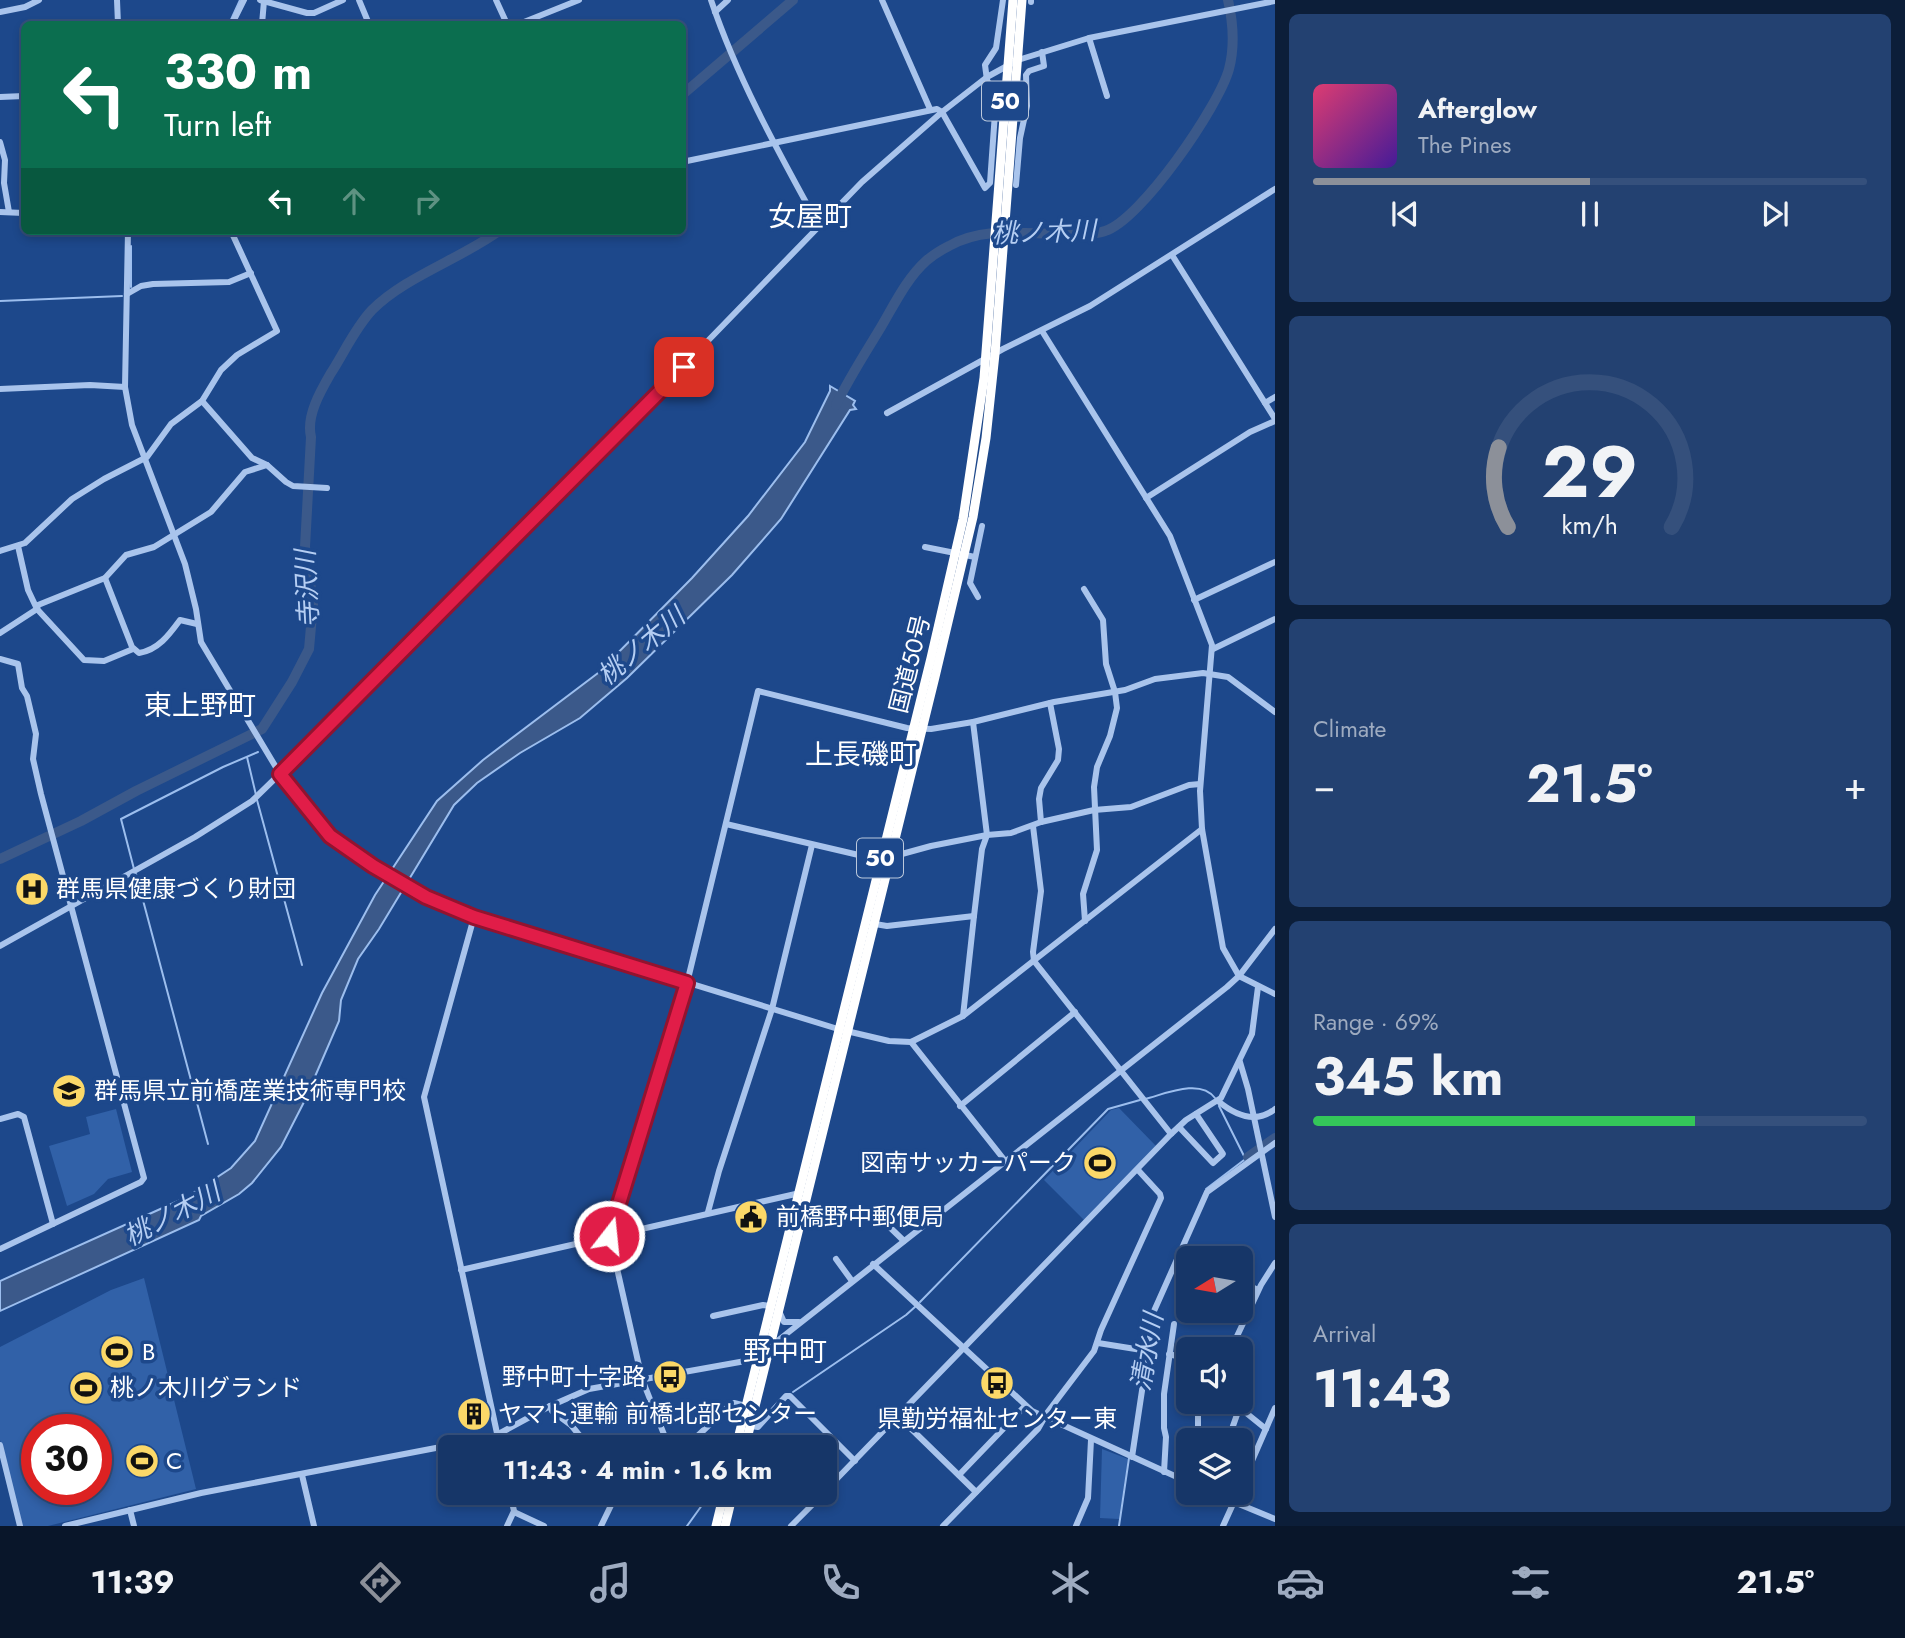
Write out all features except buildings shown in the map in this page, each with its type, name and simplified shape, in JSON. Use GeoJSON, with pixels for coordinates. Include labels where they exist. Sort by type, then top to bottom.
{"type":"FeatureCollection","features":[{"type":"Feature","properties":{"kind":"highway","name":"国道50号"},"geometry":{"type":"LineString","coordinates":[[1002,203],[1007,65],[1013,0]]}},
{"type":"Feature","properties":{"kind":"highway","name":"国道50号"},"geometry":{"type":"LineString","coordinates":[[965,555],[973,458],[1018,60],[1028,1]]}},
{"type":"Feature","properties":{"kind":"highway","name":"国道50号"},"geometry":{"type":"LineString","coordinates":[[748,1435],[769,1347],[775,1308],[885,859],[965,555],[984,449],[995,354],[997,263]]}},
{"type":"Feature","properties":{"kind":"highway","name":"国道50号"},"geometry":{"type":"LineString","coordinates":[[843,1030],[875,924],[885,859]]}},
{"type":"Feature","properties":{"kind":"highway","name":"国道50号"},"geometry":{"type":"LineString","coordinates":[[739,1435],[757,1357],[775,1308]]}},
{"type":"Feature","properties":{"kind":"highway"},"geometry":{"type":"LineString","coordinates":[[716,1526],[721,1505]]}},
{"type":"Feature","properties":{"kind":"highway"},"geometry":{"type":"LineString","coordinates":[[725,1526],[730,1505]]}},
{"type":"Feature","properties":{"kind":"street"},"geometry":{"type":"LineString","coordinates":[[0,12],[25,7],[39,0]]}},
{"type":"Feature","properties":{"kind":"street"},"geometry":{"type":"LineString","coordinates":[[117,0],[118,21]]}},
{"type":"Feature","properties":{"kind":"street"},"geometry":{"type":"LineString","coordinates":[[234,21],[244,0]]}},
{"type":"Feature","properties":{"kind":"street"},"geometry":{"type":"LineString","coordinates":[[262,21],[262,1],[285,5],[301,13],[314,13],[343,0]]}},
{"type":"Feature","properties":{"kind":"street"},"geometry":{"type":"LineString","coordinates":[[359,0],[368,21]]}},
{"type":"Feature","properties":{"kind":"street"},"geometry":{"type":"LineString","coordinates":[[496,0],[506,21]]}},
{"type":"Feature","properties":{"kind":"street"},"geometry":{"type":"LineString","coordinates":[[526,21],[579,0]]}},
{"type":"Feature","properties":{"kind":"street"},"geometry":{"type":"LineString","coordinates":[[711,0],[772,143],[820,226]]}},
{"type":"Feature","properties":{"kind":"street"},"geometry":{"type":"LineString","coordinates":[[715,12],[728,0]]}},
{"type":"Feature","properties":{"kind":"street"},"geometry":{"type":"LineString","coordinates":[[882,0],[930,109]]}},
{"type":"Feature","properties":{"kind":"street"},"geometry":{"type":"LineString","coordinates":[[686,161],[937,109],[942,112],[985,188],[990,183],[996,99],[987,77],[985,61],[996,48],[1003,0]]}},
{"type":"Feature","properties":{"kind":"street"},"geometry":{"type":"LineString","coordinates":[[0,946],[225,819],[252,801],[701,349],[862,182],[942,112],[987,77],[1018,60],[1089,37],[1275,1]]}},
{"type":"Feature","properties":{"kind":"street"},"geometry":{"type":"LineString","coordinates":[[1089,37],[1107,96]]}},
{"type":"Feature","properties":{"kind":"street"},"geometry":{"type":"LineString","coordinates":[[1016,185],[1020,138],[1027,106],[1025,80],[1029,71],[1044,66],[1042,52]]}},
{"type":"Feature","properties":{"kind":"street"},"geometry":{"type":"LineString","coordinates":[[0,97],[21,96]]}},
{"type":"Feature","properties":{"kind":"street"},"geometry":{"type":"LineString","coordinates":[[0,142],[5,160],[4,183],[9,212]]}},
{"type":"Feature","properties":{"kind":"street"},"geometry":{"type":"LineString","coordinates":[[887,413],[1090,306],[1275,190]]}},
{"type":"Feature","properties":{"kind":"street"},"geometry":{"type":"LineString","coordinates":[[0,212],[21,213]]}},
{"type":"Feature","properties":{"kind":"street"},"geometry":{"type":"LineString","coordinates":[[128,235],[125,387],[130,416],[191,586],[197,624],[205,650],[280,774],[330,836],[373,866],[424,896],[474,917],[772,1009],[843,1030],[890,1041],[911,1042],[962,1016],[1202,829]]}},
{"type":"Feature","properties":{"kind":"street"},"geometry":{"type":"LineString","coordinates":[[0,551],[18,546],[33,536],[72,499],[104,478],[144,459],[170,424],[202,401],[221,370],[237,355],[277,331],[233,235]]}},
{"type":"Feature","properties":{"kind":"street"},"geometry":{"type":"LineString","coordinates":[[1146,498],[1250,432],[1275,420],[1172,254]]}},
{"type":"Feature","properties":{"kind":"street"},"geometry":{"type":"LineString","coordinates":[[127,294],[141,286],[229,282],[250,273]]}},
{"type":"Feature","properties":{"kind":"street"},"geometry":{"type":"LineString","coordinates":[[1042,331],[1170,536],[1213,649],[1200,784],[1202,829],[1223,948],[1239,976],[1275,994]]}},
{"type":"Feature","properties":{"kind":"street"},"geometry":{"type":"LineString","coordinates":[[0,389],[90,385],[125,387]]}},
{"type":"Feature","properties":{"kind":"street"},"geometry":{"type":"LineString","coordinates":[[1265,403],[1275,397]]}},
{"type":"Feature","properties":{"kind":"street"},"geometry":{"type":"LineString","coordinates":[[202,401],[252,458],[267,465],[293,485],[324,488]]}},
{"type":"Feature","properties":{"kind":"street"},"geometry":{"type":"LineString","coordinates":[[0,634],[37,609],[38,605],[105,578],[127,555],[146,550],[211,512],[245,472],[267,465]]}},
{"type":"Feature","properties":{"kind":"street"},"geometry":{"type":"LineString","coordinates":[[978,597],[970,583],[965,555],[982,526]]}},
{"type":"Feature","properties":{"kind":"street"},"geometry":{"type":"LineString","coordinates":[[18,546],[28,590],[37,609],[84,660],[104,661],[133,649]]}},
{"type":"Feature","properties":{"kind":"street"},"geometry":{"type":"LineString","coordinates":[[925,547],[965,555]]}},
{"type":"Feature","properties":{"kind":"street"},"geometry":{"type":"LineString","coordinates":[[1194,600],[1275,562]]}},
{"type":"Feature","properties":{"kind":"street"},"geometry":{"type":"LineString","coordinates":[[105,578],[133,649],[139,653],[149,652],[158,646],[180,620],[197,624]]}},
{"type":"Feature","properties":{"kind":"street"},"geometry":{"type":"LineString","coordinates":[[1084,589],[1103,620],[1106,664],[1117,708],[1110,736],[1097,767],[1094,787],[1097,850],[1083,894],[1085,921]]}},
{"type":"Feature","properties":{"kind":"street"},"geometry":{"type":"LineString","coordinates":[[1213,649],[1275,619]]}},
{"type":"Feature","properties":{"kind":"street"},"geometry":{"type":"LineString","coordinates":[[0,659],[18,664],[22,688],[36,734],[33,759],[144,1178],[143,1182],[0,1249]]}},
{"type":"Feature","properties":{"kind":"street"},"geometry":{"type":"LineString","coordinates":[[664,1435],[642,1379],[609,1236],[687,983],[758,691],[918,729],[973,722],[1115,692],[1155,679],[1211,673],[1228,677],[1275,712]]}},
{"type":"Feature","properties":{"kind":"street"},"geometry":{"type":"LineString","coordinates":[[1041,822],[1041,788],[1058,760],[1059,749],[1050,704]]}},
{"type":"Feature","properties":{"kind":"street"},"geometry":{"type":"LineString","coordinates":[[962,1016],[982,849],[987,835],[973,722]]}},
{"type":"Feature","properties":{"kind":"street"},"geometry":{"type":"LineString","coordinates":[[726,824],[885,859],[930,846],[987,835],[1011,834],[1041,822],[1094,810],[1131,807],[1189,785],[1200,784]]}},
{"type":"Feature","properties":{"kind":"street"},"geometry":{"type":"LineString","coordinates":[[1033,826],[1041,891],[1034,961],[1123,1070],[1171,1134]]}},
{"type":"Feature","properties":{"kind":"street"},"geometry":{"type":"LineString","coordinates":[[708,1212],[772,1009],[812,845]]}},
{"type":"Feature","properties":{"kind":"street"},"geometry":{"type":"LineString","coordinates":[[875,924],[887,926],[974,916]]}},
{"type":"Feature","properties":{"kind":"street"},"geometry":{"type":"LineString","coordinates":[[474,917],[424,1097],[497,1435],[550,1406],[589,1389],[757,1357],[1239,976],[1275,929]]}},
{"type":"Feature","properties":{"kind":"street"},"geometry":{"type":"LineString","coordinates":[[837,1479],[1171,1134],[1218,1101],[1252,1034],[1258,986]]}},
{"type":"Feature","properties":{"kind":"street"},"geometry":{"type":"LineString","coordinates":[[960,1106],[1075,1012]]}},
{"type":"Feature","properties":{"kind":"street"},"geometry":{"type":"LineString","coordinates":[[911,1042],[1006,1162]]}},
{"type":"Feature","properties":{"kind":"street"},"geometry":{"type":"LineString","coordinates":[[1240,1062],[1275,1217]]}},
{"type":"Feature","properties":{"kind":"street"},"geometry":{"type":"LineString","coordinates":[[1218,1101],[1233,1112],[1254,1116],[1263,1117],[1275,1109]]}},
{"type":"Feature","properties":{"kind":"street"},"geometry":{"type":"LineString","coordinates":[[0,1119],[18,1114],[24,1117],[53,1224]]}},
{"type":"Feature","properties":{"kind":"street"},"geometry":{"type":"LineString","coordinates":[[1179,1127],[1213,1163],[1223,1154],[1196,1114]]}},
{"type":"Feature","properties":{"kind":"street"},"geometry":{"type":"LineString","coordinates":[[1132,1457],[1154,1311],[1207,1192],[1261,1150],[1275,1143]]}},
{"type":"Feature","properties":{"kind":"street"},"geometry":{"type":"LineString","coordinates":[[943,1526],[1038,1429],[1098,1343],[1101,1330],[1161,1198],[1138,1170]]}},
{"type":"Feature","properties":{"kind":"street"},"geometry":{"type":"LineString","coordinates":[[461,1270],[708,1212],[803,1193]]}},
{"type":"Feature","properties":{"kind":"street"},"geometry":{"type":"LineString","coordinates":[[875,1213],[904,1241]]}},
{"type":"Feature","properties":{"kind":"street"},"geometry":{"type":"LineString","coordinates":[[836,1259],[852,1281]]}},
{"type":"Feature","properties":{"kind":"street"},"geometry":{"type":"LineString","coordinates":[[1253,1301],[1275,1263]]}},
{"type":"Feature","properties":{"kind":"street"},"geometry":{"type":"LineString","coordinates":[[873,1264],[1025,1406],[1044,1419],[1176,1477]]}},
{"type":"Feature","properties":{"kind":"street"},"geometry":{"type":"LineString","coordinates":[[1253,1288],[1258,1290]]}},
{"type":"Feature","properties":{"kind":"street"},"geometry":{"type":"LineString","coordinates":[[713,1316],[763,1305],[775,1308],[784,1322],[802,1321]]}},
{"type":"Feature","properties":{"kind":"street"},"geometry":{"type":"LineString","coordinates":[[1164,1472],[1164,1394],[1174,1324]]}},
{"type":"Feature","properties":{"kind":"street"},"geometry":{"type":"LineString","coordinates":[[1098,1343],[1148,1350]]}},
{"type":"Feature","properties":{"kind":"street"},"geometry":{"type":"LineString","coordinates":[[1168,1354],[1176,1356]]}},
{"type":"Feature","properties":{"kind":"street"},"geometry":{"type":"LineString","coordinates":[[750,1426],[758,1427],[790,1396],[855,1461]]}},
{"type":"Feature","properties":{"kind":"street"},"geometry":{"type":"LineString","coordinates":[[699,1435],[730,1405],[734,1403],[746,1406]]}},
{"type":"Feature","properties":{"kind":"street"},"geometry":{"type":"LineString","coordinates":[[550,1406],[579,1435]]}},
{"type":"Feature","properties":{"kind":"street"},"geometry":{"type":"LineString","coordinates":[[958,1475],[1025,1406]]}},
{"type":"Feature","properties":{"kind":"street"},"geometry":{"type":"LineString","coordinates":[[1253,1459],[1275,1408]]}},
{"type":"Feature","properties":{"kind":"street"},"geometry":{"type":"LineString","coordinates":[[1246,1414],[1266,1429]]}},
{"type":"Feature","properties":{"kind":"street"},"geometry":{"type":"LineString","coordinates":[[898,1416],[976,1492]]}},
{"type":"Feature","properties":{"kind":"street"},"geometry":{"type":"LineString","coordinates":[[1076,1526],[1088,1498],[1091,1440]]}},
{"type":"Feature","properties":{"kind":"street"},"geometry":{"type":"LineString","coordinates":[[0,1445],[20,1526]]}},
{"type":"Feature","properties":{"kind":"street"},"geometry":{"type":"LineString","coordinates":[[65,1526],[201,1493],[438,1447]]}},
{"type":"Feature","properties":{"kind":"street"},"geometry":{"type":"LineString","coordinates":[[302,1475],[314,1526]]}},
{"type":"Feature","properties":{"kind":"street"},"geometry":{"type":"LineString","coordinates":[[508,1526],[514,1512],[513,1505]]}},
{"type":"Feature","properties":{"kind":"street"},"geometry":{"type":"LineString","coordinates":[[603,1525],[612,1505]]}},
{"type":"Feature","properties":{"kind":"street"},"geometry":{"type":"LineString","coordinates":[[721,1505],[728,1514]]}},
{"type":"Feature","properties":{"kind":"street"},"geometry":{"type":"LineString","coordinates":[[791,1526],[811,1505]]}},
{"type":"Feature","properties":{"kind":"street"},"geometry":{"type":"LineString","coordinates":[[1223,1526],[1233,1505]]}},
{"type":"Feature","properties":{"kind":"street"},"geometry":{"type":"LineString","coordinates":[[1241,1505],[1275,1519]]}},
{"type":"Feature","properties":{"kind":"street"},"geometry":{"type":"LineString","coordinates":[[130,1510],[134,1526]]}},
{"type":"Feature","properties":{"kind":"street"},"geometry":{"type":"LineString","coordinates":[[514,1512],[544,1526]]}},
{"type":"Feature","properties":{"kind":"shaded area","name":"図南サッカーパーク"},"geometry":{"type":"Polygon","coordinates":[[[1119,1108],[1156,1146],[1084,1220],[1044,1180],[1111,1110],[1119,1108]]]}},
{"type":"Feature","properties":{"kind":"shaded area"},"geometry":{"type":"Polygon","coordinates":[[[116,1109],[132,1172],[108,1179],[94,1194],[67,1206],[49,1146],[90,1134],[86,1117],[116,1109]]]}},
{"type":"Feature","properties":{"kind":"shaded area","name":"桃ノ木川グランド"},"geometry":{"type":"Polygon","coordinates":[[[144,1278],[196,1489],[48,1526],[21,1526],[0,1440],[0,1347],[111,1290],[144,1278]]]}},
{"type":"Feature","properties":{"kind":"shaded area"},"geometry":{"type":"Polygon","coordinates":[[[1102,1449],[1128,1459],[1119,1519],[1100,1518],[1102,1449]]]}},
{"type":"Feature","properties":{"kind":"water"},"geometry":{"type":"Polygon","coordinates":[[[830,386],[855,401],[853,405],[856,409],[850,410],[781,519],[732,575],[627,678],[580,718],[520,753],[477,783],[454,805],[358,959],[341,1000],[339,1021],[304,1102],[281,1147],[252,1183],[239,1194],[201,1216],[199,1220],[0,1311],[0,1281],[187,1197],[231,1168],[255,1141],[322,993],[375,895],[437,801],[483,760],[598,673],[692,578],[748,516],[805,442],[830,386]]]}},
{"type":"Feature","properties":{"kind":"waterway"},"geometry":{"type":"LineString","coordinates":[[230,21],[240,0]]}},
{"type":"Feature","properties":{"kind":"waterway","name":"寺沢川"},"geometry":{"type":"LineString","coordinates":[[686,92],[793,0]]}},
{"type":"Feature","properties":{"kind":"waterway","name":"桃ノ木川"},"geometry":{"type":"LineString","coordinates":[[836,405],[907,284],[919,268],[937,253],[964,239],[994,233],[1101,232],[1120,222],[1138,206],[1177,160],[1222,86],[1229,69],[1233,43],[1228,0]]}},
{"type":"Feature","properties":{"kind":"waterway","name":"寺沢川"},"geometry":{"type":"LineString","coordinates":[[0,859],[262,729],[309,649],[313,604],[305,547],[310,421],[319,396],[355,333],[372,310],[416,278],[493,235]]}},
{"type":"Feature","properties":{"kind":"waterway"},"geometry":{"type":"LineString","coordinates":[[131,246],[131,287]]}},
{"type":"Feature","properties":{"kind":"waterway"},"geometry":{"type":"LineString","coordinates":[[0,301],[122,296]]}},
{"type":"Feature","properties":{"kind":"waterway"},"geometry":{"type":"LineString","coordinates":[[134,869],[121,819],[258,752]]}},
{"type":"Feature","properties":{"kind":"waterway"},"geometry":{"type":"LineString","coordinates":[[247,757],[256,795]]}},
{"type":"Feature","properties":{"kind":"waterway"},"geometry":{"type":"LineString","coordinates":[[257,800],[302,965]]}},
{"type":"Feature","properties":{"kind":"waterway"},"geometry":{"type":"LineString","coordinates":[[136,874],[208,1144]]}},
{"type":"Feature","properties":{"kind":"waterway"},"geometry":{"type":"LineString","coordinates":[[1145,1099],[1192,1088],[1209,1092],[1215,1098]]}},
{"type":"Feature","properties":{"kind":"waterway"},"geometry":{"type":"LineString","coordinates":[[920,1302],[1108,1109],[1140,1100]]}},
{"type":"Feature","properties":{"kind":"waterway","name":"清水川"},"geometry":{"type":"LineString","coordinates":[[1206,1189],[1248,1157],[1244,1156],[1219,1106]]}},
{"type":"Feature","properties":{"kind":"waterway","name":"清水川"},"geometry":{"type":"LineString","coordinates":[[1248,1157],[1275,1138]]}},
{"type":"Feature","properties":{"kind":"waterway"},"geometry":{"type":"LineString","coordinates":[[793,1392],[916,1306]]}},
{"type":"Feature","properties":{"kind":"waterway","name":"清水川"},"geometry":{"type":"LineString","coordinates":[[1119,1526],[1129,1458]]}},
{"type":"Feature","properties":{"kind":"waterway"},"geometry":{"type":"LineString","coordinates":[[687,1526],[702,1505]]}},
{"type":"Feature","properties":{"kind":"place","name":"群馬県健康づくり財団"},"geometry":{"type":"Point","coordinates":[32,889]}},
{"type":"Feature","properties":{"kind":"place","name":"群馬県立前橋産業技術専門校"},"geometry":{"type":"Point","coordinates":[69,1091]}},
{"type":"Feature","properties":{"kind":"place","name":"図南サッカーパーク"},"geometry":{"type":"Point","coordinates":[1100,1163]}},
{"type":"Feature","properties":{"kind":"place","name":"前橋野中郵便局"},"geometry":{"type":"Point","coordinates":[751,1217]}},
{"type":"Feature","properties":{"kind":"place","name":"B"},"geometry":{"type":"Point","coordinates":[117,1352]}},
{"type":"Feature","properties":{"kind":"place","name":"野中町十字路"},"geometry":{"type":"Point","coordinates":[670,1377]}},
{"type":"Feature","properties":{"kind":"place","name":"県勤労福祉センター東"},"geometry":{"type":"Point","coordinates":[997,1383]}},
{"type":"Feature","properties":{"kind":"place","name":"桃ノ木川グランド"},"geometry":{"type":"Point","coordinates":[86,1388]}},
{"type":"Feature","properties":{"kind":"place","name":"ヤマト運輸 前橋北部センター"},"geometry":{"type":"Point","coordinates":[474,1414]}},
{"type":"Feature","properties":{"kind":"place","name":"C"},"geometry":{"type":"Point","coordinates":[142,1461]}},
{"type":"Feature","properties":{"kind":"district","name":"女屋町"},"geometry":{"type":"Point","coordinates":[810,216]}},
{"type":"Feature","properties":{"kind":"district","name":"東上野町"},"geometry":{"type":"Point","coordinates":[200,705]}},
{"type":"Feature","properties":{"kind":"district","name":"上長磯町"},"geometry":{"type":"Point","coordinates":[861,754]}},
{"type":"Feature","properties":{"kind":"district","name":"野中町"},"geometry":{"type":"Point","coordinates":[785,1351]}},
{"type":"Feature","properties":{"kind":"route"},"geometry":{"type":"LineString","coordinates":[[609,1236],[687,983],[474,917],[426,897],[373,866],[330,836],[280,774],[684,367]]}}]}
